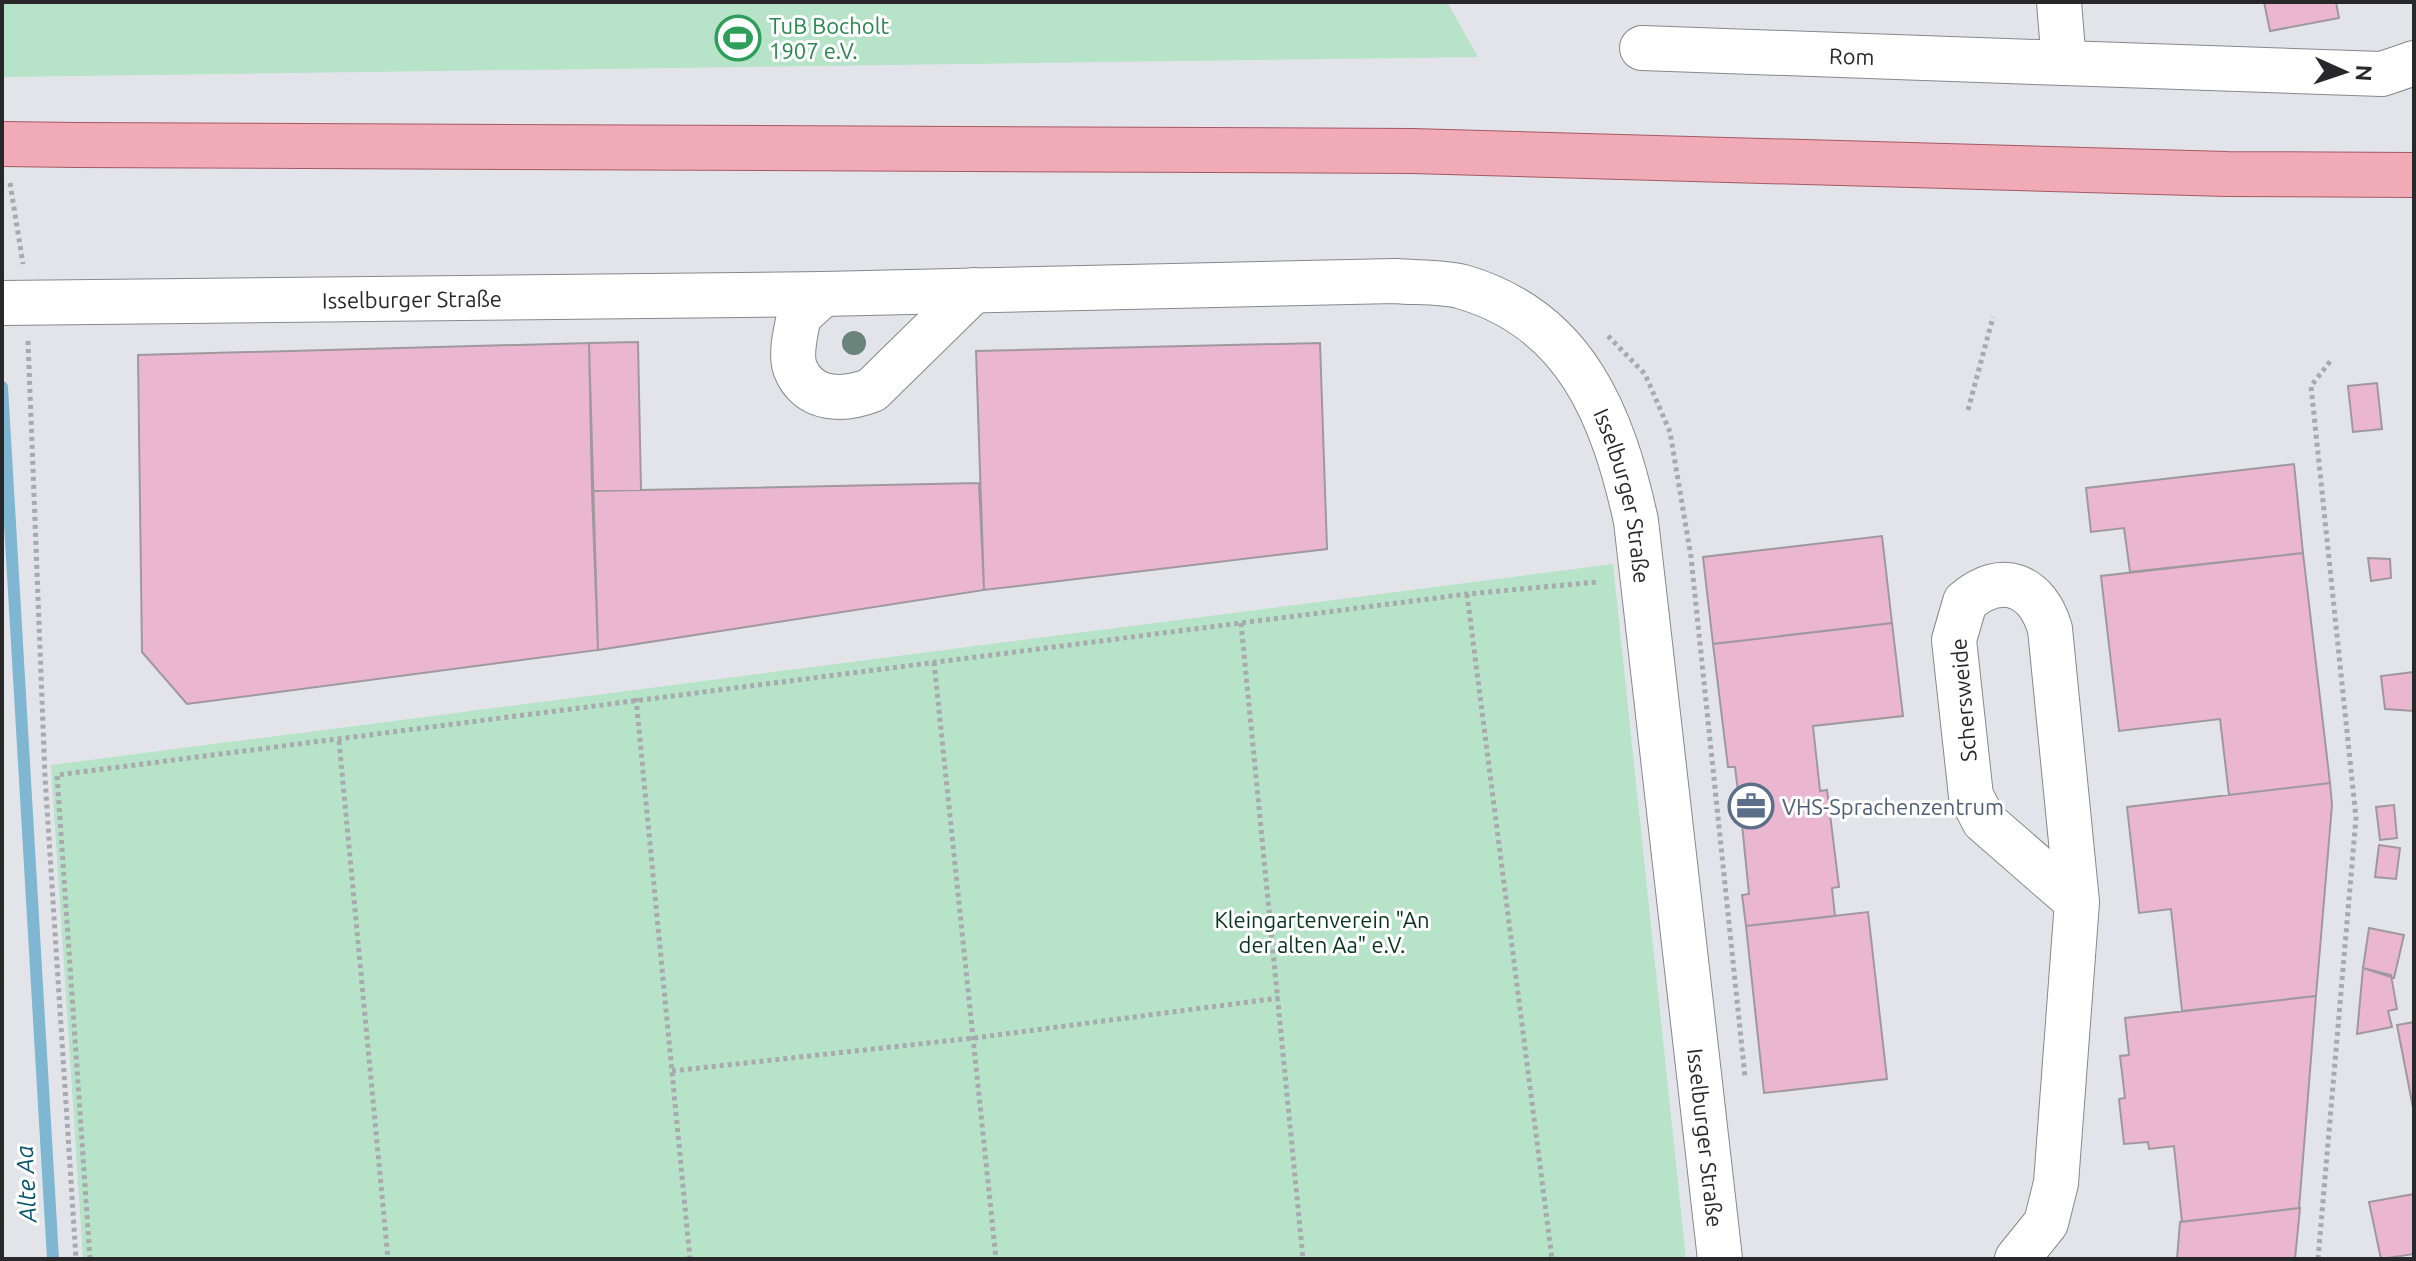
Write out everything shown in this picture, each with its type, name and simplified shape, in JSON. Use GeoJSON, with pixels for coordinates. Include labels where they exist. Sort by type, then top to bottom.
{"type":"FeatureCollection","features":[{"type":"Feature","properties":{"kind":"main road"},"geometry":{"type":"LineString","coordinates":[[6,160],[76,145],[1412,151],[2227,174],[2414,175]]}},
{"type":"Feature","properties":{"kind":"street"},"geometry":{"type":"LineString","coordinates":[[2059,2],[2064,63]]}},
{"type":"Feature","properties":{"kind":"street","name":"Rom"},"geometry":{"type":"LineString","coordinates":[[1642,48],[2382,74],[2414,63]]}},
{"type":"Feature","properties":{"kind":"street","name":"Isselburger Straße"},"geometry":{"type":"LineString","coordinates":[[14,302],[823,294],[1395,281],[1460,286],[1504,303],[1544,333],[1571,361],[1602,408],[1622,457],[1636,521],[1720,1259]]}},
{"type":"Feature","properties":{"kind":"street"},"geometry":{"type":"LineString","coordinates":[[823,294],[799,316],[795,367],[808,386],[827,397],[850,399],[872,390],[974,290]]}},
{"type":"Feature","properties":{"kind":"street","name":"Schersweide"},"geometry":{"type":"LineString","coordinates":[[2017,1259],[2046,1223],[2056,1183],[2077,902],[2050,629],[2037,599],[2024,589],[1993,585],[1965,602],[1954,640],[1971,796],[1984,821],[2077,902]]}},
{"type":"Feature","properties":{"kind":"path"},"geometry":{"type":"LineString","coordinates":[[6,160],[76,1259]]}},
{"type":"Feature","properties":{"kind":"path"},"geometry":{"type":"LineString","coordinates":[[1968,410],[1993,317]]}},
{"type":"Feature","properties":{"kind":"path"},"geometry":{"type":"LineString","coordinates":[[2318,1259],[2356,818],[2311,386],[2332,359]]}},
{"type":"Feature","properties":{"kind":"path"},"geometry":{"type":"LineString","coordinates":[[90,1259],[57,775],[339,741],[636,698],[1467,594],[1597,582]]}},
{"type":"Feature","properties":{"kind":"path"},"geometry":{"type":"LineString","coordinates":[[1467,594],[1552,1259]]}},
{"type":"Feature","properties":{"kind":"path"},"geometry":{"type":"LineString","coordinates":[[1240,623],[1303,1259]]}},
{"type":"Feature","properties":{"kind":"path"},"geometry":{"type":"LineString","coordinates":[[934,662],[996,1259]]}},
{"type":"Feature","properties":{"kind":"path"},"geometry":{"type":"LineString","coordinates":[[636,698],[690,1259]]}},
{"type":"Feature","properties":{"kind":"path"},"geometry":{"type":"LineString","coordinates":[[339,741],[388,1259]]}},
{"type":"Feature","properties":{"kind":"path"},"geometry":{"type":"LineString","coordinates":[[672,1071],[974,1038],[1279,998]]}},
{"type":"Feature","properties":{"kind":"green space","name":"TuB Bocholt 1907 e.V."},"geometry":{"type":"Polygon","coordinates":[[[2,2],[1447,2],[1478,57],[2,77],[2,2]]]}},
{"type":"Feature","properties":{"kind":"green space","name":"Kleingartenverein \"An der alten Aa\" e.V."},"geometry":{"type":"Polygon","coordinates":[[[1613,564],[1686,1259],[83,1259],[51,765],[1613,564]]]}},
{"type":"Feature","properties":{"kind":"building"},"geometry":{"type":"Polygon","coordinates":[[[2264,2],[2336,2],[2339,18],[2270,31],[2264,2]]]}},
{"type":"Feature","properties":{"kind":"building"},"geometry":{"type":"Polygon","coordinates":[[[638,342],[641,490],[592,491],[589,343],[638,342]]]}},
{"type":"Feature","properties":{"kind":"building"},"geometry":{"type":"Polygon","coordinates":[[[589,343],[598,650],[187,704],[142,652],[138,355],[589,343]]]}},
{"type":"Feature","properties":{"kind":"building"},"geometry":{"type":"Polygon","coordinates":[[[1320,343],[1327,549],[984,590],[976,351],[1320,343]]]}},
{"type":"Feature","properties":{"kind":"building"},"geometry":{"type":"Polygon","coordinates":[[[2377,383],[2382,429],[2353,432],[2348,386],[2377,383]]]}},
{"type":"Feature","properties":{"kind":"building"},"geometry":{"type":"Polygon","coordinates":[[[2294,464],[2303,553],[2130,572],[2124,528],[2091,532],[2086,488],[2294,464]]]}},
{"type":"Feature","properties":{"kind":"building"},"geometry":{"type":"Polygon","coordinates":[[[979,483],[984,590],[598,650],[592,491],[979,483]]]}},
{"type":"Feature","properties":{"kind":"building"},"geometry":{"type":"Polygon","coordinates":[[[1882,536],[1892,623],[1713,644],[1703,557],[1882,536]]]}},
{"type":"Feature","properties":{"kind":"building"},"geometry":{"type":"Polygon","coordinates":[[[2303,553],[2330,783],[2229,795],[2220,719],[2119,731],[2101,576],[2303,553]]]}},
{"type":"Feature","properties":{"kind":"building"},"geometry":{"type":"Polygon","coordinates":[[[2368,558],[2390,559],[2391,578],[2371,581],[2368,558]]]}},
{"type":"Feature","properties":{"kind":"building"},"geometry":{"type":"Polygon","coordinates":[[[1892,623],[1903,716],[1813,726],[1820,791],[1827,790],[1839,887],[1832,888],[1835,916],[1746,926],[1742,895],[1749,894],[1741,814],[1733,808],[1739,800],[1735,767],[1728,767],[1713,644],[1892,623]]]}},
{"type":"Feature","properties":{"kind":"building"},"geometry":{"type":"Polygon","coordinates":[[[2414,672],[2414,711],[2385,709],[2381,676],[2414,672]]]}},
{"type":"Feature","properties":{"kind":"building"},"geometry":{"type":"Polygon","coordinates":[[[2330,783],[2332,805],[2316,996],[2182,1011],[2171,909],[2139,913],[2127,807],[2330,783]]]}},
{"type":"Feature","properties":{"kind":"building"},"geometry":{"type":"Polygon","coordinates":[[[2394,805],[2397,838],[2380,840],[2376,807],[2394,805]]]}},
{"type":"Feature","properties":{"kind":"building"},"geometry":{"type":"Polygon","coordinates":[[[2379,845],[2400,848],[2396,879],[2375,877],[2379,845]]]}},
{"type":"Feature","properties":{"kind":"building"},"geometry":{"type":"Polygon","coordinates":[[[1868,912],[1887,1079],[1764,1093],[1746,926],[1868,912]]]}},
{"type":"Feature","properties":{"kind":"building"},"geometry":{"type":"Polygon","coordinates":[[[2369,928],[2404,935],[2394,978],[2363,968],[2369,928]]]}},
{"type":"Feature","properties":{"kind":"building"},"geometry":{"type":"Polygon","coordinates":[[[2363,968],[2391,975],[2397,1009],[2388,1011],[2392,1027],[2357,1034],[2363,968]]]}},
{"type":"Feature","properties":{"kind":"building"},"geometry":{"type":"Polygon","coordinates":[[[2316,996],[2299,1208],[2182,1222],[2174,1146],[2149,1149],[2148,1142],[2124,1144],[2119,1099],[2125,1098],[2120,1056],[2129,1055],[2125,1018],[2316,996]]]}},
{"type":"Feature","properties":{"kind":"building"},"geometry":{"type":"Polygon","coordinates":[[[2414,1022],[2414,1113],[2397,1025],[2414,1022]]]}},
{"type":"Feature","properties":{"kind":"building"},"geometry":{"type":"Polygon","coordinates":[[[2414,1194],[2414,1254],[2381,1259],[2369,1202],[2414,1194]]]}},
{"type":"Feature","properties":{"kind":"building"},"geometry":{"type":"Polygon","coordinates":[[[2300,1208],[2295,1259],[2177,1259],[2180,1222],[2300,1208]]]}},
{"type":"Feature","properties":{"kind":"waterway","name":"Alte Aa"},"geometry":{"type":"LineString","coordinates":[[2,387],[53,1259]]}},
{"type":"Feature","properties":{"kind":"place","name":"TuB Bocholt 1907 e.V."},"geometry":{"type":"Point","coordinates":[738,38]}},
{"type":"Feature","properties":{"kind":"place","name":"VHS-Sprachenzentrum"},"geometry":{"type":"Point","coordinates":[1751,806]}}]}
